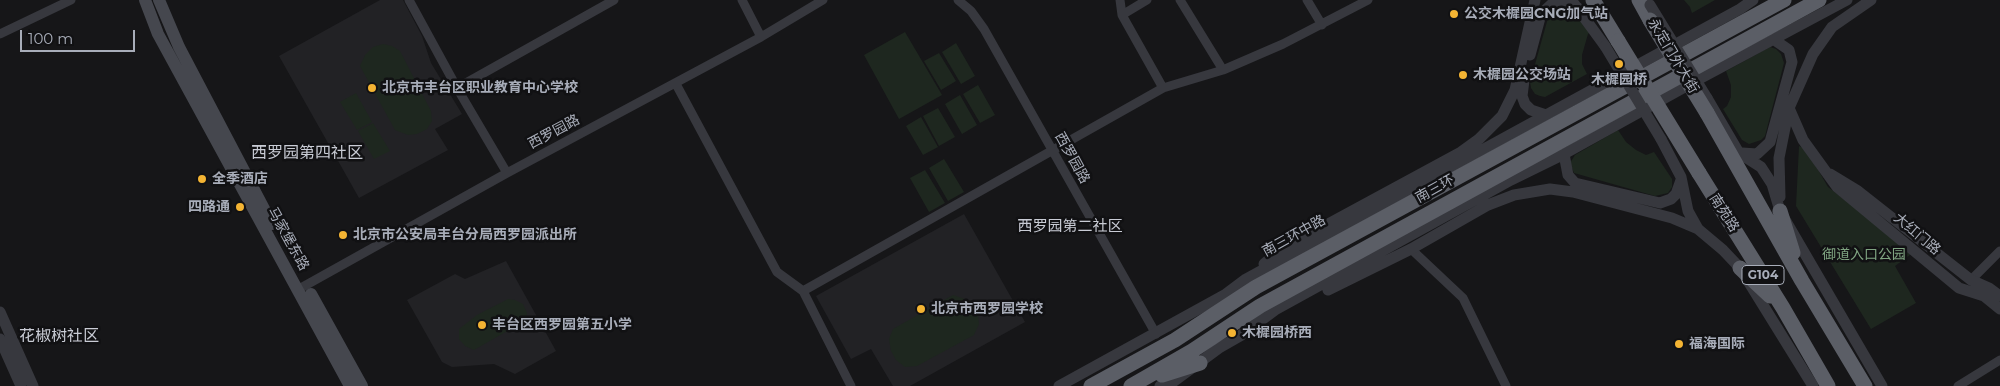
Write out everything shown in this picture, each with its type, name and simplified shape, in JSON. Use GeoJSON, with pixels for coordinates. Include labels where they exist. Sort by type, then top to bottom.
{"type":"FeatureCollection","features":[{"type":"Feature","properties":{"kind":"highway","name":"G104"},"geometry":{"type":"LineString","coordinates":[[1593,0],[1611,44]]}},
{"type":"Feature","properties":{"kind":"highway","name":"南三环"},"geometry":{"type":"LineString","coordinates":[[1091,386],[1175,340],[1251,283],[1784,0]]}},
{"type":"Feature","properties":{"kind":"highway","name":"南三环"},"geometry":{"type":"LineString","coordinates":[[1133,385],[1192,351],[1260,306],[1819,0]]}},
{"type":"Feature","properties":{"kind":"highway","name":"永定门外大街"},"geometry":{"type":"LineString","coordinates":[[1646,6],[1707,105]]}},
{"type":"Feature","properties":{"kind":"highway","name":"南苑路"},"geometry":{"type":"LineString","coordinates":[[1611,44],[1699,173],[1783,308],[1828,386]]}},
{"type":"Feature","properties":{"kind":"highway","name":"G104"},"geometry":{"type":"LineString","coordinates":[[1707,105],[1802,281],[1865,386]]}},
{"type":"Feature","properties":{"kind":"highway"},"geometry":{"type":"LineString","coordinates":[[1780,211],[1802,281]]}},
{"type":"Feature","properties":{"kind":"highway"},"geometry":{"type":"LineString","coordinates":[[1740,268],[1783,308]]}},
{"type":"Feature","properties":{"kind":"highway"},"geometry":{"type":"LineString","coordinates":[[1226,294],[1251,283]]}},
{"type":"Feature","properties":{"kind":"highway"},"geometry":{"type":"LineString","coordinates":[[1275,310],[1286,292]]}},
{"type":"Feature","properties":{"kind":"highway"},"geometry":{"type":"LineString","coordinates":[[1133,385],[1200,363]]}},
{"type":"Feature","properties":{"kind":"main road","name":"马家堡东路"},"geometry":{"type":"LineString","coordinates":[[144,0],[158,34],[302,287],[362,386]]}},
{"type":"Feature","properties":{"kind":"main road","name":"马家堡东路"},"geometry":{"type":"LineString","coordinates":[[159,0],[180,47],[278,236],[350,386]]}},
{"type":"Feature","properties":{"kind":"street"},"geometry":{"type":"LineString","coordinates":[[0,34],[71,0]]}},
{"type":"Feature","properties":{"kind":"street"},"geometry":{"type":"LineString","coordinates":[[410,0],[457,88],[507,173]]}},
{"type":"Feature","properties":{"kind":"street"},"geometry":{"type":"LineString","coordinates":[[457,88],[614,0]]}},
{"type":"Feature","properties":{"kind":"street"},"geometry":{"type":"LineString","coordinates":[[742,0],[761,37]]}},
{"type":"Feature","properties":{"kind":"street","name":"西罗园路"},"geometry":{"type":"LineString","coordinates":[[302,287],[507,173],[676,84],[823,0]]}},
{"type":"Feature","properties":{"kind":"street","name":"西罗园路"},"geometry":{"type":"LineString","coordinates":[[958,0],[971,10],[984,29],[1156,334]]}},
{"type":"Feature","properties":{"kind":"street"},"geometry":{"type":"LineString","coordinates":[[1120,0],[1122,15],[1163,88]]}},
{"type":"Feature","properties":{"kind":"street"},"geometry":{"type":"LineString","coordinates":[[1122,15],[1147,0]]}},
{"type":"Feature","properties":{"kind":"street"},"geometry":{"type":"LineString","coordinates":[[1180,0],[1223,70]]}},
{"type":"Feature","properties":{"kind":"street"},"geometry":{"type":"LineString","coordinates":[[1307,0],[1322,25]]}},
{"type":"Feature","properties":{"kind":"street"},"geometry":{"type":"LineString","coordinates":[[803,290],[1163,88],[1223,70],[1322,25],[1368,0]]}},
{"type":"Feature","properties":{"kind":"street"},"geometry":{"type":"LineString","coordinates":[[1251,283],[1280,250],[1461,152],[1479,139],[1502,116],[1515,90],[1535,0]]}},
{"type":"Feature","properties":{"kind":"street"},"geometry":{"type":"LineString","coordinates":[[1240,336],[1275,310],[1847,0]]}},
{"type":"Feature","properties":{"kind":"street"},"geometry":{"type":"LineString","coordinates":[[1780,211],[1779,158],[1788,108],[1813,54],[1832,27],[1871,0]]}},
{"type":"Feature","properties":{"kind":"street","name":"南三环中路"},"geometry":{"type":"LineString","coordinates":[[1251,283],[1546,115],[1740,9],[1751,1]]}},
{"type":"Feature","properties":{"kind":"street"},"geometry":{"type":"LineString","coordinates":[[1546,115],[1531,110],[1525,104],[1522,88],[1541,14],[1554,2],[1574,3],[1611,44],[1681,180],[1688,211],[1698,229]]}},
{"type":"Feature","properties":{"kind":"street"},"geometry":{"type":"LineString","coordinates":[[1739,153],[1757,154],[1770,142],[1792,62],[1789,50],[1773,39]]}},
{"type":"Feature","properties":{"kind":"street"},"geometry":{"type":"LineString","coordinates":[[676,84],[777,272],[803,290],[851,386]]}},
{"type":"Feature","properties":{"kind":"street"},"geometry":{"type":"LineString","coordinates":[[1707,105],[1739,153],[1761,167],[1772,184],[1780,211],[1882,386]]}},
{"type":"Feature","properties":{"kind":"street","name":"大红门路"},"geometry":{"type":"LineString","coordinates":[[1788,108],[1803,140],[1837,187],[1959,288],[1984,296],[2000,309]]}},
{"type":"Feature","properties":{"kind":"street"},"geometry":{"type":"LineString","coordinates":[[1661,140],[1686,165],[1699,173]]}},
{"type":"Feature","properties":{"kind":"street"},"geometry":{"type":"LineString","coordinates":[[1564,154],[1568,175],[1575,183],[1660,203],[1671,200],[1676,194],[1681,180]]}},
{"type":"Feature","properties":{"kind":"street","name":"大红门路"},"geometry":{"type":"LineString","coordinates":[[1824,170],[1858,191],[1971,280],[1989,288],[2000,296]]}},
{"type":"Feature","properties":{"kind":"street"},"geometry":{"type":"LineString","coordinates":[[1160,386],[1174,384],[1219,348],[1273,316],[1411,249],[1488,205],[1514,195],[1550,189],[1573,192],[1672,218],[1698,229],[1723,250],[1740,268],[1813,386]]}},
{"type":"Feature","properties":{"kind":"street"},"geometry":{"type":"LineString","coordinates":[[1411,249],[1463,298],[1506,386]]}},
{"type":"Feature","properties":{"kind":"street"},"geometry":{"type":"LineString","coordinates":[[1971,280],[2000,251]]}},
{"type":"Feature","properties":{"kind":"street"},"geometry":{"type":"LineString","coordinates":[[1059,386],[1226,294]]}},
{"type":"Feature","properties":{"kind":"street"},"geometry":{"type":"LineString","coordinates":[[0,312],[33,386]]}},
{"type":"Feature","properties":{"kind":"street"},"geometry":{"type":"LineString","coordinates":[[0,339],[21,386]]}},
{"type":"Feature","properties":{"kind":"street"},"geometry":{"type":"LineString","coordinates":[[1958,386],[2000,360]]}},
{"type":"Feature","properties":{"kind":"shaded area","name":"北京市丰台区职业教育中心学校"},"geometry":{"type":"Polygon","coordinates":[[[380,0],[403,0],[422,36],[431,63],[462,114],[435,129],[448,150],[359,198],[279,56],[380,0]]]}},
{"type":"Feature","properties":{"kind":"shaded area","name":"北京市西罗园学校"},"geometry":{"type":"Polygon","coordinates":[[[964,214],[1025,322],[910,386],[893,386],[871,349],[851,359],[816,296],[964,214]]]}},
{"type":"Feature","properties":{"kind":"shaded area","name":"丰台区西罗园第五小学"},"geometry":{"type":"Polygon","coordinates":[[[506,261],[556,351],[515,374],[494,364],[452,367],[442,362],[407,300],[455,274],[465,279],[506,261]]]}},
{"type":"Feature","properties":{"kind":"green space"},"geometry":{"type":"Polygon","coordinates":[[[1684,0],[1715,0],[1692,13],[1684,0]]]}},
{"type":"Feature","properties":{"kind":"green space"},"geometry":{"type":"Polygon","coordinates":[[[1566,1],[1591,31],[1588,34],[1582,55],[1582,64],[1587,74],[1545,97],[1540,96],[1535,94],[1530,82],[1550,11],[1566,1]]]}},
{"type":"Feature","properties":{"kind":"green space"},"geometry":{"type":"Polygon","coordinates":[[[905,32],[942,95],[899,119],[864,55],[905,32]]]}},
{"type":"Feature","properties":{"kind":"green space"},"geometry":{"type":"Polygon","coordinates":[[[956,43],[975,76],[961,84],[942,52],[956,43]]]}},
{"type":"Feature","properties":{"kind":"green space"},"geometry":{"type":"Polygon","coordinates":[[[383,44],[392,46],[400,51],[431,111],[432,121],[427,129],[417,134],[408,135],[395,130],[360,66],[365,55],[373,47],[383,44]]]}},
{"type":"Feature","properties":{"kind":"green space"},"geometry":{"type":"Polygon","coordinates":[[[1770,47],[1776,49],[1781,54],[1784,63],[1765,136],[1761,140],[1749,144],[1742,140],[1723,109],[1727,106],[1731,97],[1731,85],[1726,71],[1770,47]]]}},
{"type":"Feature","properties":{"kind":"green space"},"geometry":{"type":"Polygon","coordinates":[[[939,53],[956,81],[941,90],[924,61],[939,53]]]}},
{"type":"Feature","properties":{"kind":"green space"},"geometry":{"type":"Polygon","coordinates":[[[978,85],[995,115],[980,123],[963,94],[978,85]]]}},
{"type":"Feature","properties":{"kind":"green space"},"geometry":{"type":"Polygon","coordinates":[[[356,93],[372,122],[357,130],[340,102],[356,93]]]}},
{"type":"Feature","properties":{"kind":"green space"},"geometry":{"type":"Polygon","coordinates":[[[960,95],[977,125],[962,134],[945,104],[960,95]]]}},
{"type":"Feature","properties":{"kind":"green space"},"geometry":{"type":"Polygon","coordinates":[[[938,108],[955,137],[939,146],[923,116],[938,108]]]}},
{"type":"Feature","properties":{"kind":"green space"},"geometry":{"type":"Polygon","coordinates":[[[921,117],[938,147],[923,155],[906,126],[921,117]]]}},
{"type":"Feature","properties":{"kind":"green space"},"geometry":{"type":"Polygon","coordinates":[[[373,123],[390,151],[374,159],[358,131],[373,123]]]}},
{"type":"Feature","properties":{"kind":"green space"},"geometry":{"type":"Polygon","coordinates":[[[1618,130],[1626,142],[1636,150],[1646,155],[1654,152],[1672,179],[1672,187],[1668,193],[1655,196],[1574,173],[1570,163],[1575,155],[1618,130]]]}},
{"type":"Feature","properties":{"kind":"green space","name":"御道入口公园"},"geometry":{"type":"Polygon","coordinates":[[[1799,146],[1806,149],[1828,187],[1914,252],[1895,266],[1916,303],[1871,329],[1796,206],[1799,146]]]}},
{"type":"Feature","properties":{"kind":"green space"},"geometry":{"type":"Polygon","coordinates":[[[944,159],[964,192],[948,201],[929,168],[944,159]]]}},
{"type":"Feature","properties":{"kind":"green space"},"geometry":{"type":"Polygon","coordinates":[[[925,170],[945,203],[929,212],[910,178],[925,170]]]}},
{"type":"Feature","properties":{"kind":"green space"},"geometry":{"type":"Polygon","coordinates":[[[953,295],[971,301],[977,308],[979,324],[974,335],[917,366],[905,367],[896,360],[891,351],[889,339],[893,329],[953,295]]]}},
{"type":"Feature","properties":{"kind":"green space"},"geometry":{"type":"Polygon","coordinates":[[[508,299],[523,304],[527,313],[525,321],[474,350],[465,346],[459,339],[459,329],[477,315],[508,299]]]}},
{"type":"Feature","properties":{"kind":"place","name":"公交木樨园CNG加气站"},"geometry":{"type":"Point","coordinates":[1454,14]}},
{"type":"Feature","properties":{"kind":"place","name":"木樨园桥"},"geometry":{"type":"Point","coordinates":[1619,64]}},
{"type":"Feature","properties":{"kind":"place","name":"木樨园公交场站"},"geometry":{"type":"Point","coordinates":[1463,75]}},
{"type":"Feature","properties":{"kind":"place","name":"北京市丰台区职业教育中心学校"},"geometry":{"type":"Point","coordinates":[372,88]}},
{"type":"Feature","properties":{"kind":"place","name":"全季酒店"},"geometry":{"type":"Point","coordinates":[202,179]}},
{"type":"Feature","properties":{"kind":"place","name":"四路通"},"geometry":{"type":"Point","coordinates":[240,207]}},
{"type":"Feature","properties":{"kind":"place","name":"北京市公安局丰台分局西罗园派出所"},"geometry":{"type":"Point","coordinates":[343,235]}},
{"type":"Feature","properties":{"kind":"place","name":"北京市西罗园学校"},"geometry":{"type":"Point","coordinates":[921,309]}},
{"type":"Feature","properties":{"kind":"place","name":"丰台区西罗园第五小学"},"geometry":{"type":"Point","coordinates":[482,325]}},
{"type":"Feature","properties":{"kind":"place","name":"木樨园桥西"},"geometry":{"type":"Point","coordinates":[1232,333]}},
{"type":"Feature","properties":{"kind":"place","name":"福海国际"},"geometry":{"type":"Point","coordinates":[1679,344]}},
{"type":"Feature","properties":{"kind":"district","name":"西罗园第四社区"},"geometry":{"type":"Point","coordinates":[307,153]}},
{"type":"Feature","properties":{"kind":"district","name":"西罗园第二社区"},"geometry":{"type":"Point","coordinates":[1070,227]}},
{"type":"Feature","properties":{"kind":"district","name":"花椒树社区"},"geometry":{"type":"Point","coordinates":[59,336]}}]}
